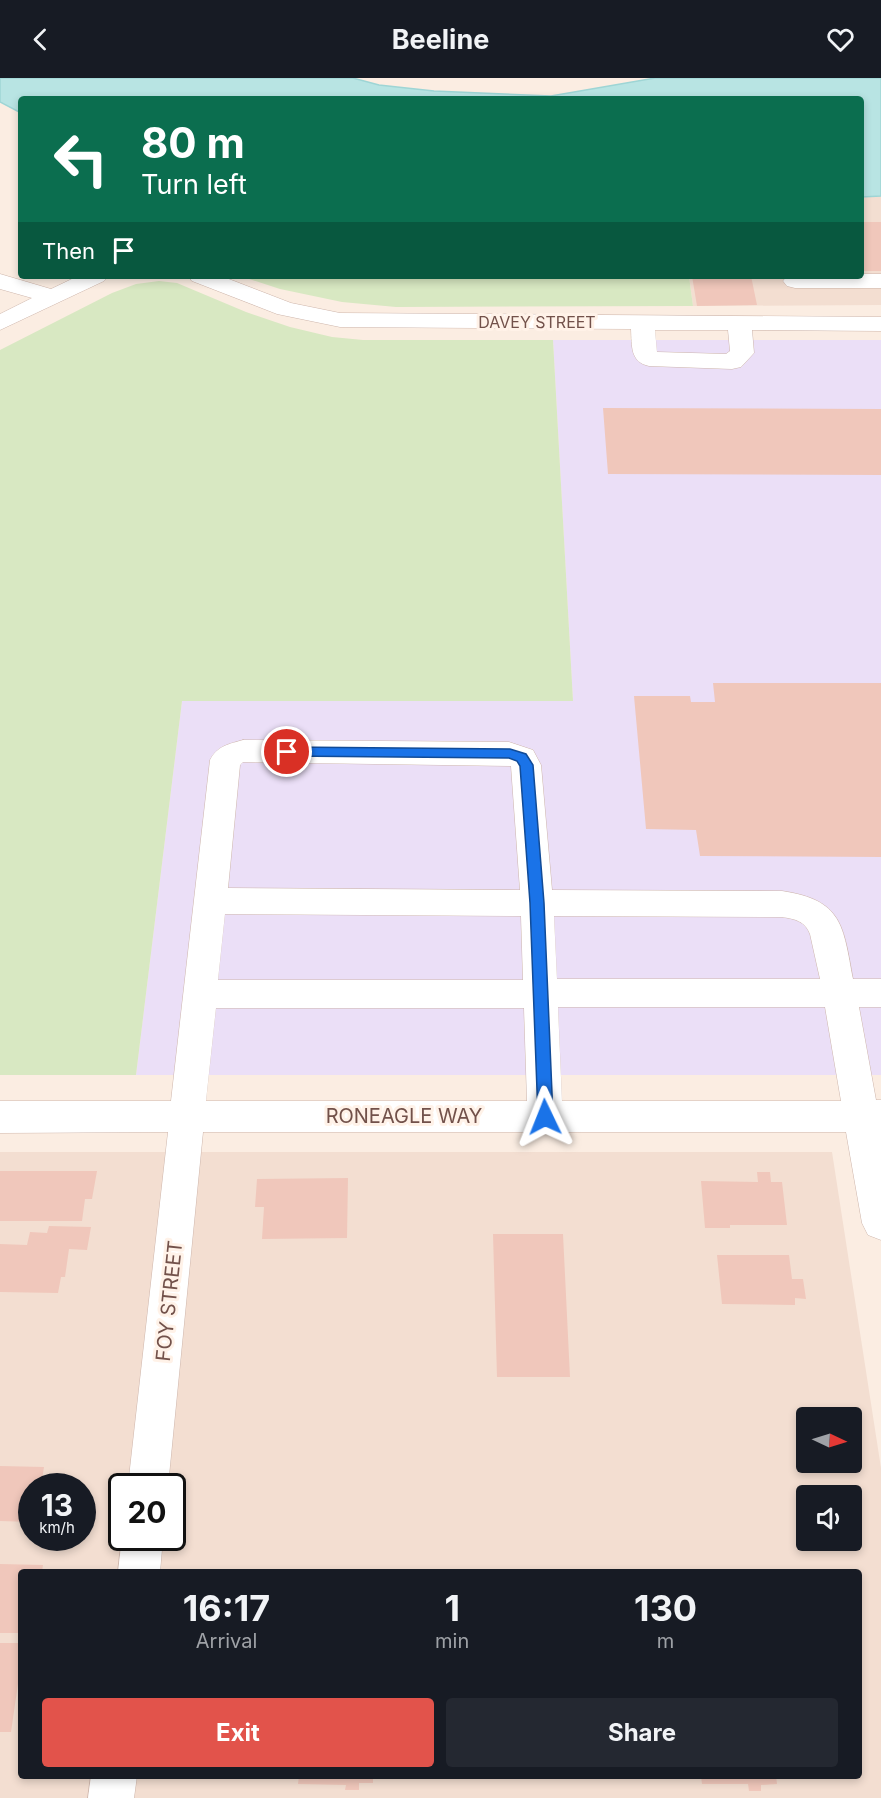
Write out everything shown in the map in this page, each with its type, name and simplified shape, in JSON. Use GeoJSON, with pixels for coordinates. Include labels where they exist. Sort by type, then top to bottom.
{"type":"FeatureCollection","features":[{"type":"Feature","properties":{"kind":"street"},"geometry":{"type":"LineString","coordinates":[[0,323],[90,279]]}},
{"type":"Feature","properties":{"kind":"street","name":"DAVEY STREET"},"geometry":{"type":"LineString","coordinates":[[208,279],[285,309],[310,316],[340,320],[881,324]]}},
{"type":"Feature","properties":{"kind":"street"},"geometry":{"type":"LineString","coordinates":[[795,279],[803,323]]}},
{"type":"Feature","properties":{"kind":"street"},"geometry":{"type":"LineString","coordinates":[[824,279],[881,281]]}},
{"type":"Feature","properties":{"kind":"street"},"geometry":{"type":"LineString","coordinates":[[0,282],[52,297]]}},
{"type":"Feature","properties":{"kind":"street"},"geometry":{"type":"LineString","coordinates":[[642,322],[645,355],[649,359],[732,362],[742,353],[738,323]]}},
{"type":"Feature","properties":{"kind":"street","name":"FOY STREET"},"geometry":{"type":"LineString","coordinates":[[149,1473],[225,760],[233,754],[254,751],[510,753],[522,758],[526,765],[537,903]]}},
{"type":"Feature","properties":{"kind":"street"},"geometry":{"type":"LineString","coordinates":[[211,901],[782,904],[803,906],[816,913],[825,928],[839,993],[872,1116],[881,1223]]}},
{"type":"Feature","properties":{"kind":"street"},"geometry":{"type":"LineString","coordinates":[[537,903],[545,1117]]}},
{"type":"Feature","properties":{"kind":"street"},"geometry":{"type":"LineString","coordinates":[[201,994],[881,993]]}},
{"type":"Feature","properties":{"kind":"street","name":"RONEAGLE WAY"},"geometry":{"type":"LineString","coordinates":[[0,1117],[872,1116]]}},
{"type":"Feature","properties":{"kind":"street"},"geometry":{"type":"LineString","coordinates":[[139,1569],[141,1551]]}},
{"type":"Feature","properties":{"kind":"street"},"geometry":{"type":"LineString","coordinates":[[111,1798],[114,1779]]}},
{"type":"Feature","properties":{"kind":"shaded area"},"geometry":{"type":"Polygon","coordinates":[[[881,196],[881,305],[693,306],[689,279],[864,279],[864,197],[881,196]]]}},
{"type":"Feature","properties":{"kind":"shaded area"},"geometry":{"type":"Polygon","coordinates":[[[553,340],[881,340],[881,1075],[136,1075],[182,701],[573,701],[553,340]]]}},
{"type":"Feature","properties":{"kind":"shaded area"},"geometry":{"type":"Polygon","coordinates":[[[0,1152],[832,1152],[881,1468],[881,1798],[0,1798],[0,1152]]]}},
{"type":"Feature","properties":{"kind":"green space"},"geometry":{"type":"Polygon","coordinates":[[[249,279],[689,279],[693,306],[396,307],[342,302],[280,289],[249,279]]]}},
{"type":"Feature","properties":{"kind":"green space"},"geometry":{"type":"Polygon","coordinates":[[[159,281],[177,283],[246,312],[290,327],[332,337],[363,340],[553,340],[573,701],[182,701],[136,1075],[0,1075],[0,350],[112,293],[136,284],[159,281]]]}},
{"type":"Feature","properties":{"kind":"water"},"geometry":{"type":"Polygon","coordinates":[[[0,78],[353,78],[379,85],[434,91],[551,96],[18,96],[18,111],[0,102],[0,78]]]}},
{"type":"Feature","properties":{"kind":"water"},"geometry":{"type":"Polygon","coordinates":[[[655,78],[881,78],[881,196],[864,197],[864,96],[551,96],[655,78]]]}},
{"type":"Feature","properties":{"kind":"building"},"geometry":{"type":"Polygon","coordinates":[[[864,222],[881,222],[881,271],[864,271],[864,222]]]}},
{"type":"Feature","properties":{"kind":"building"},"geometry":{"type":"Polygon","coordinates":[[[692,279],[752,279],[757,305],[697,306],[692,279]]]}},
{"type":"Feature","properties":{"kind":"building"},"geometry":{"type":"Polygon","coordinates":[[[603,408],[881,409],[881,475],[608,474],[603,408]]]}},
{"type":"Feature","properties":{"kind":"building"},"geometry":{"type":"Polygon","coordinates":[[[713,683],[881,683],[881,857],[700,856],[696,830],[646,829],[634,696],[690,696],[691,702],[715,702],[713,683]]]}},
{"type":"Feature","properties":{"kind":"building"},"geometry":{"type":"Polygon","coordinates":[[[0,1171],[97,1171],[92,1199],[85,1199],[82,1221],[0,1221],[0,1171]]]}},
{"type":"Feature","properties":{"kind":"building"},"geometry":{"type":"Polygon","coordinates":[[[757,1172],[770,1172],[771,1182],[782,1182],[787,1225],[730,1225],[730,1228],[705,1228],[701,1181],[758,1182],[757,1172]]]}},
{"type":"Feature","properties":{"kind":"building"},"geometry":{"type":"Polygon","coordinates":[[[348,1178],[347,1238],[262,1239],[264,1207],[255,1207],[257,1179],[348,1178]]]}},
{"type":"Feature","properties":{"kind":"building"},"geometry":{"type":"Polygon","coordinates":[[[49,1226],[91,1227],[87,1250],[69,1249],[65,1277],[61,1277],[58,1293],[0,1292],[0,1244],[27,1245],[30,1232],[47,1233],[49,1226]]]}},
{"type":"Feature","properties":{"kind":"building"},"geometry":{"type":"Polygon","coordinates":[[[493,1234],[563,1234],[570,1377],[497,1377],[493,1234]]]}},
{"type":"Feature","properties":{"kind":"building"},"geometry":{"type":"Polygon","coordinates":[[[717,1255],[789,1255],[792,1279],[803,1279],[806,1299],[795,1298],[795,1305],[722,1304],[717,1255]]]}},
{"type":"Feature","properties":{"kind":"building"},"geometry":{"type":"Polygon","coordinates":[[[0,1466],[44,1467],[43,1473],[18,1473],[18,1522],[0,1521],[0,1466]]]}},
{"type":"Feature","properties":{"kind":"building"},"geometry":{"type":"Polygon","coordinates":[[[0,1564],[43,1565],[42,1569],[18,1569],[18,1633],[0,1633],[0,1564]]]}},
{"type":"Feature","properties":{"kind":"building"},"geometry":{"type":"Polygon","coordinates":[[[0,1643],[18,1643],[18,1684],[11,1732],[0,1732],[0,1643]]]}},
{"type":"Feature","properties":{"kind":"building"},"geometry":{"type":"Polygon","coordinates":[[[299,1779],[373,1779],[373,1783],[359,1783],[359,1790],[345,1790],[346,1785],[298,1784],[299,1779]]]}},
{"type":"Feature","properties":{"kind":"building"},"geometry":{"type":"Polygon","coordinates":[[[701,1779],[776,1779],[777,1784],[761,1785],[761,1791],[749,1791],[748,1784],[702,1784],[701,1779]]]}},
{"type":"Feature","properties":{"kind":"route"},"geometry":{"type":"LineString","coordinates":[[287,752],[510,753],[522,758],[526,765],[537,903],[545,1117]]}}]}
